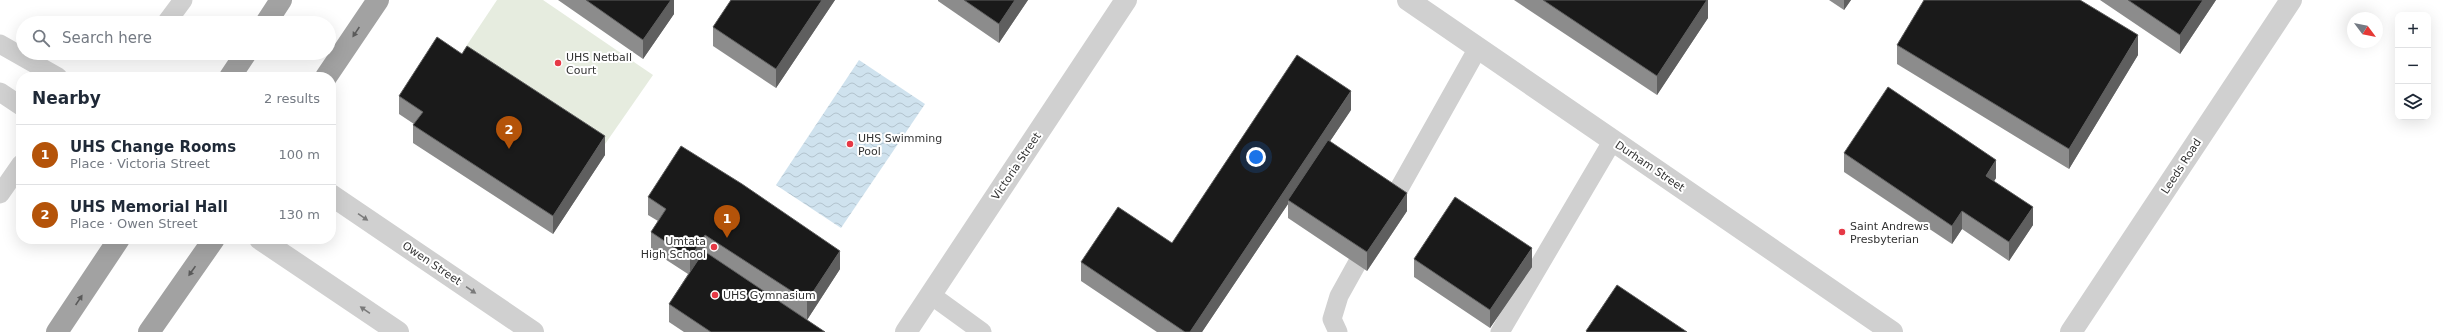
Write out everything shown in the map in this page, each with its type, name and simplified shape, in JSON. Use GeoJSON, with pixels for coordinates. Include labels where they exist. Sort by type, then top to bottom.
{"type":"FeatureCollection","features":[{"type":"Feature","properties":{"kind":"highway"},"geometry":{"type":"LineString","coordinates":[[271,16],[281,0]]}},
{"type":"Feature","properties":{"kind":"highway"},"geometry":{"type":"LineString","coordinates":[[329,72],[378,0]]}},
{"type":"Feature","properties":{"kind":"highway"},"geometry":{"type":"LineString","coordinates":[[233,72],[241,60]]}},
{"type":"Feature","properties":{"kind":"highway"},"geometry":{"type":"LineString","coordinates":[[57,332],[116,244]]}},
{"type":"Feature","properties":{"kind":"highway"},"geometry":{"type":"LineString","coordinates":[[150,332],[211,244]]}},
{"type":"Feature","properties":{"kind":"street","name":"Victoria Street"},"geometry":{"type":"LineString","coordinates":[[906,332],[1126,0]]}},
{"type":"Feature","properties":{"kind":"street","name":"Durham Street"},"geometry":{"type":"LineString","coordinates":[[1408,0],[1892,332]]}},
{"type":"Feature","properties":{"kind":"street","name":"Leeds Road"},"geometry":{"type":"LineString","coordinates":[[2072,332],[2291,0]]}},
{"type":"Feature","properties":{"kind":"street","name":"Owen Street"},"geometry":{"type":"LineString","coordinates":[[336,198],[533,332]]}},
{"type":"Feature","properties":{"kind":"street"},"geometry":{"type":"LineString","coordinates":[[267,244],[398,332]]}},
{"type":"Feature","properties":{"kind":"lane"},"geometry":{"type":"LineString","coordinates":[[171,16],[184,0]]}},
{"type":"Feature","properties":{"kind":"lane"},"geometry":{"type":"LineString","coordinates":[[0,44],[16,53]]}},
{"type":"Feature","properties":{"kind":"lane"},"geometry":{"type":"LineString","coordinates":[[1338,332],[1332,319],[1339,296],[1478,48]]}},
{"type":"Feature","properties":{"kind":"lane"},"geometry":{"type":"LineString","coordinates":[[28,60],[49,72]]}},
{"type":"Feature","properties":{"kind":"lane"},"geometry":{"type":"LineString","coordinates":[[0,92],[16,103]]}},
{"type":"Feature","properties":{"kind":"lane"},"geometry":{"type":"LineString","coordinates":[[1500,332],[1613,140]]}},
{"type":"Feature","properties":{"kind":"lane"},"geometry":{"type":"LineString","coordinates":[[0,194],[16,171]]}},
{"type":"Feature","properties":{"kind":"lane"},"geometry":{"type":"LineString","coordinates":[[931,294],[982,332]]}},
{"type":"Feature","properties":{"kind":"shaded area","name":"UHS Netball Court"},"geometry":{"type":"Polygon","coordinates":[[[497,0],[543,0],[653,75],[603,147],[463,51],[497,0]]]}},
{"type":"Feature","properties":{"kind":"water","name":"UHS Swimming Pool"},"geometry":{"type":"Polygon","coordinates":[[[859,60],[925,104],[841,228],[776,185],[859,60]]]}},
{"type":"Feature","properties":{"kind":"building"},"geometry":{"type":"Polygon","coordinates":[[[586,0],[671,0],[643,40],[586,0]]]}},
{"type":"Feature","properties":{"kind":"building"},"geometry":{"type":"Polygon","coordinates":[[[731,0],[822,0],[776,69],[713,27],[731,0]]]}},
{"type":"Feature","properties":{"kind":"building"},"geometry":{"type":"Polygon","coordinates":[[[964,0],[1015,0],[999,24],[964,0]]]}},
{"type":"Feature","properties":{"kind":"building"},"geometry":{"type":"Polygon","coordinates":[[[1543,0],[1707,0],[1657,76],[1543,0]]]}},
{"type":"Feature","properties":{"kind":"building"},"geometry":{"type":"Polygon","coordinates":[[[1924,0],[2080,0],[2138,35],[2069,149],[1897,45],[1924,0]]]}},
{"type":"Feature","properties":{"kind":"building"},"geometry":{"type":"Polygon","coordinates":[[[2128,0],[2203,0],[2180,35],[2128,0]]]}},
{"type":"Feature","properties":{"kind":"building"},"geometry":{"type":"Polygon","coordinates":[[[437,37],[462,54],[467,46],[605,136],[553,216],[413,125],[423,112],[399,96],[437,37]]]}},
{"type":"Feature","properties":{"kind":"building"},"geometry":{"type":"Polygon","coordinates":[[[1297,55],[1351,91],[1190,332],[1185,332],[1081,262],[1118,207],[1172,243],[1297,55]]]}},
{"type":"Feature","properties":{"kind":"building"},"geometry":{"type":"Polygon","coordinates":[[[1888,87],[1996,160],[1986,176],[2033,207],[2009,242],[1962,211],[1952,226],[1844,153],[1888,87]]]}},
{"type":"Feature","properties":{"kind":"building"},"geometry":{"type":"Polygon","coordinates":[[[1328,140],[1407,193],[1367,252],[1288,200],[1328,140]]]}},
{"type":"Feature","properties":{"kind":"building"},"geometry":{"type":"Polygon","coordinates":[[[681,146],[742,184],[840,251],[807,301],[705,235],[690,258],[651,232],[666,209],[648,197],[681,146]]]}},
{"type":"Feature","properties":{"kind":"building"},"geometry":{"type":"Polygon","coordinates":[[[1455,197],[1532,248],[1490,310],[1414,259],[1455,197]]]}},
{"type":"Feature","properties":{"kind":"building"},"geometry":{"type":"Polygon","coordinates":[[[704,251],[825,332],[711,332],[669,304],[704,251]]]}},
{"type":"Feature","properties":{"kind":"building"},"geometry":{"type":"Polygon","coordinates":[[[1617,285],[1687,332],[1587,332],[1586,331],[1617,285]]]}},
{"type":"Feature","properties":{"kind":"place","name":"UHS Netball Court"},"geometry":{"type":"Point","coordinates":[558,63]}},
{"type":"Feature","properties":{"kind":"place","name":"UHS Swimming Pool"},"geometry":{"type":"Point","coordinates":[850,144]}},
{"type":"Feature","properties":{"kind":"place","name":"UHS Memorial Hall"},"geometry":{"type":"Point","coordinates":[509,149]}},
{"type":"Feature","properties":{"kind":"place","name":"Saint Andrews Presbyterian"},"geometry":{"type":"Point","coordinates":[1842,232]}},
{"type":"Feature","properties":{"kind":"place","name":"UHS Change Rooms"},"geometry":{"type":"Point","coordinates":[727,238]}},
{"type":"Feature","properties":{"kind":"place","name":"Umtata High School"},"geometry":{"type":"Point","coordinates":[714,247]}},
{"type":"Feature","properties":{"kind":"place","name":"UHS Gymnasium"},"geometry":{"type":"Point","coordinates":[715,295]}}]}
